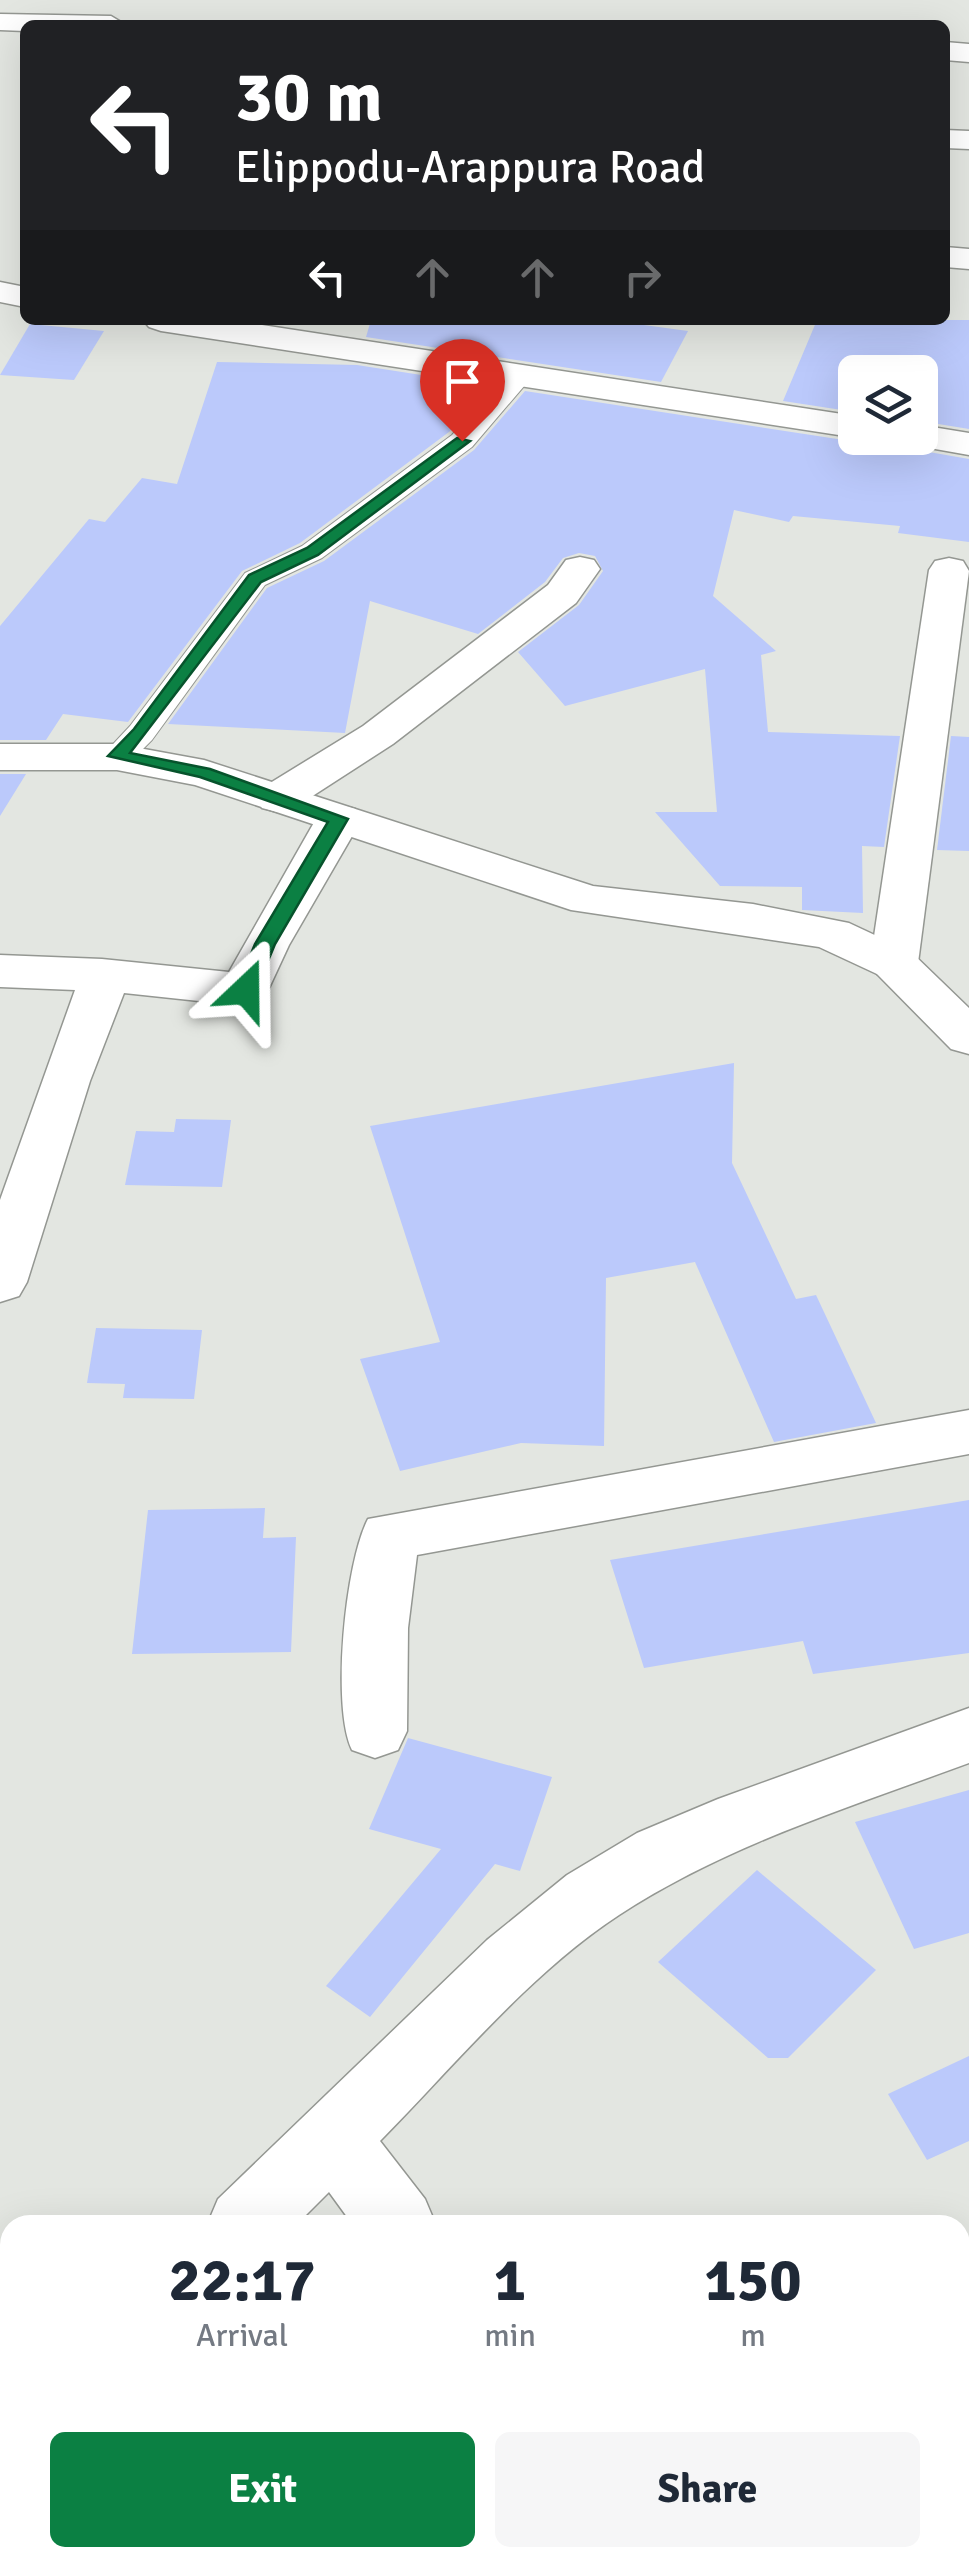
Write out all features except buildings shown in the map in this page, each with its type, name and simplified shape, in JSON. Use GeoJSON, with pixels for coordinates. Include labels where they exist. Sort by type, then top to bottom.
{"type":"FeatureCollection","features":[{"type":"Feature","properties":{"kind":"street"},"geometry":{"type":"LineString","coordinates":[[4,18],[35,20]]}},
{"type":"Feature","properties":{"kind":"street"},"geometry":{"type":"LineString","coordinates":[[225,325],[313,332],[518,378],[838,425]]}},
{"type":"Feature","properties":{"kind":"street"},"geometry":{"type":"LineString","coordinates":[[938,439],[969,444]]}},
{"type":"Feature","properties":{"kind":"street"},"geometry":{"type":"LineString","coordinates":[[278,798],[378,734],[562,594],[580,569]]}},
{"type":"Feature","properties":{"kind":"street"},"geometry":{"type":"LineString","coordinates":[[894,963],[949,570]]}},
{"type":"Feature","properties":{"kind":"street"},"geometry":{"type":"LineString","coordinates":[[0,757],[117,756],[204,772],[588,900],[752,919],[832,934],[894,963],[969,1037]]}},
{"type":"Feature","properties":{"kind":"street"},"geometry":{"type":"LineString","coordinates":[[0,972],[102,975],[246,990],[265,944],[339,819]]}},
{"type":"Feature","properties":{"kind":"street"},"geometry":{"type":"LineString","coordinates":[[0,1282],[102,975]]}},
{"type":"Feature","properties":{"kind":"street"},"geometry":{"type":"LineString","coordinates":[[376,1731],[378,1628],[389,1536],[969,1432]]}},
{"type":"Feature","properties":{"kind":"street"},"geometry":{"type":"LineString","coordinates":[[254,2215],[512,1962],[592,1896],[661,1854],[725,1826],[969,1736]]}},
{"type":"Feature","properties":{"kind":"street"},"geometry":{"type":"LineString","coordinates":[[333,2139],[391,2215]]}},
{"type":"Feature","properties":{"kind":"lane"},"geometry":{"type":"LineString","coordinates":[[117,756],[140,733],[255,579],[312,552],[462,441],[518,378]]}},
{"type":"Feature","properties":{"kind":"route"},"geometry":{"type":"LineString","coordinates":[[246,990],[265,944],[339,819],[204,772],[117,756],[140,733],[255,579],[312,552],[462,441]]}}]}
